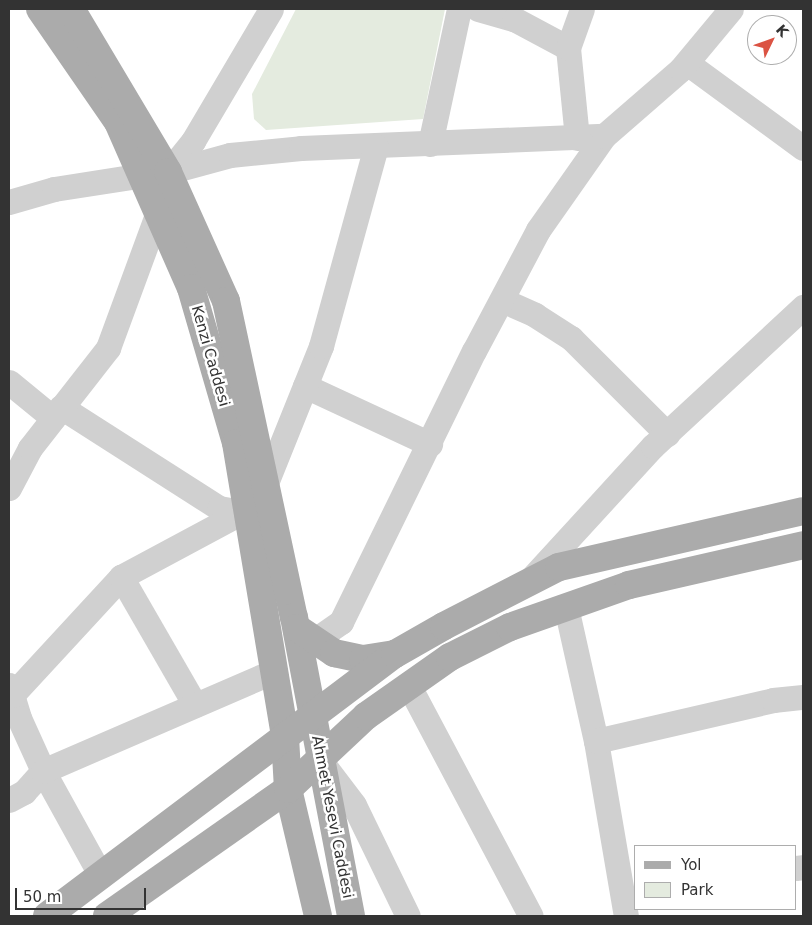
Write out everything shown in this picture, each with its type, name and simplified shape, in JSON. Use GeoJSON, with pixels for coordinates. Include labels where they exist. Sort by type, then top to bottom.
{"type":"FeatureCollection","features":[{"type":"Feature","properties":{"kind":"main road","name":"Kenzi Caddesi"},"geometry":{"type":"LineString","coordinates":[[40,9],[155,174],[158,212],[191,288],[236,443],[285,737]]}},
{"type":"Feature","properties":{"kind":"main road","name":"Kenzi Caddesi"},"geometry":{"type":"LineString","coordinates":[[71,9],[155,174],[226,301],[266,483],[306,634],[313,717]]}},
{"type":"Feature","properties":{"kind":"main road"},"geometry":{"type":"LineString","coordinates":[[47,916],[395,654],[531,580],[559,567],[803,511]]}},
{"type":"Feature","properties":{"kind":"main road"},"geometry":{"type":"LineString","coordinates":[[107,916],[288,789],[366,716],[450,658],[510,627],[629,585],[803,545]]}},
{"type":"Feature","properties":{"kind":"main road"},"geometry":{"type":"LineString","coordinates":[[306,634],[334,653],[363,658],[395,654]]}},
{"type":"Feature","properties":{"kind":"main road","name":"Ahmet Yesevi Caddesi"},"geometry":{"type":"LineString","coordinates":[[313,717],[351,916]]}},
{"type":"Feature","properties":{"kind":"main road","name":"Ahmet Yesevi Caddesi"},"geometry":{"type":"LineString","coordinates":[[285,737],[288,789],[318,916]]}},
{"type":"Feature","properties":{"kind":"street"},"geometry":{"type":"LineString","coordinates":[[430,144],[459,9]]}},
{"type":"Feature","properties":{"kind":"street"},"geometry":{"type":"LineString","coordinates":[[478,9],[514,19],[568,48]]}},
{"type":"Feature","properties":{"kind":"street"},"geometry":{"type":"LineString","coordinates":[[577,138],[568,48],[582,9]]}},
{"type":"Feature","properties":{"kind":"street"},"geometry":{"type":"LineString","coordinates":[[344,655],[340,622],[538,230],[604,136],[686,63],[730,14],[731,9]]}},
{"type":"Feature","properties":{"kind":"street"},"geometry":{"type":"LineString","coordinates":[[155,174],[193,141],[262,13]]}},
{"type":"Feature","properties":{"kind":"street"},"geometry":{"type":"LineString","coordinates":[[686,63],[803,148]]}},
{"type":"Feature","properties":{"kind":"street"},"geometry":{"type":"LineString","coordinates":[[9,202],[54,189],[155,174],[230,155],[301,148],[604,136]]}},
{"type":"Feature","properties":{"kind":"street"},"geometry":{"type":"LineString","coordinates":[[266,483],[321,346],[376,146]]}},
{"type":"Feature","properties":{"kind":"street"},"geometry":{"type":"LineString","coordinates":[[9,488],[30,448],[108,348],[158,212]]}},
{"type":"Feature","properties":{"kind":"street"},"geometry":{"type":"LineString","coordinates":[[502,300],[535,315],[570,338],[667,434]]}},
{"type":"Feature","properties":{"kind":"street"},"geometry":{"type":"LineString","coordinates":[[531,580],[667,434],[803,307]]}},
{"type":"Feature","properties":{"kind":"street"},"geometry":{"type":"LineString","coordinates":[[9,382],[219,508],[242,512],[121,577],[12,704],[43,770],[101,876]]}},
{"type":"Feature","properties":{"kind":"street"},"geometry":{"type":"LineString","coordinates":[[305,386],[430,444]]}},
{"type":"Feature","properties":{"kind":"street"},"geometry":{"type":"LineString","coordinates":[[121,577],[195,705]]}},
{"type":"Feature","properties":{"kind":"street"},"geometry":{"type":"LineString","coordinates":[[566,607],[628,884],[626,916]]}},
{"type":"Feature","properties":{"kind":"street"},"geometry":{"type":"LineString","coordinates":[[306,634],[340,622]]}},
{"type":"Feature","properties":{"kind":"street"},"geometry":{"type":"LineString","coordinates":[[9,800],[24,792],[43,770],[274,671]]}},
{"type":"Feature","properties":{"kind":"street"},"geometry":{"type":"LineString","coordinates":[[409,686],[531,916]]}},
{"type":"Feature","properties":{"kind":"street"},"geometry":{"type":"LineString","coordinates":[[596,741],[773,700],[803,697]]}},
{"type":"Feature","properties":{"kind":"street"},"geometry":{"type":"LineString","coordinates":[[320,759],[354,805],[408,916]]}},
{"type":"Feature","properties":{"kind":"green space"},"geometry":{"type":"Polygon","coordinates":[[[296,9],[445,9],[423,119],[266,130],[254,119],[252,94],[296,9]]]}}]}
